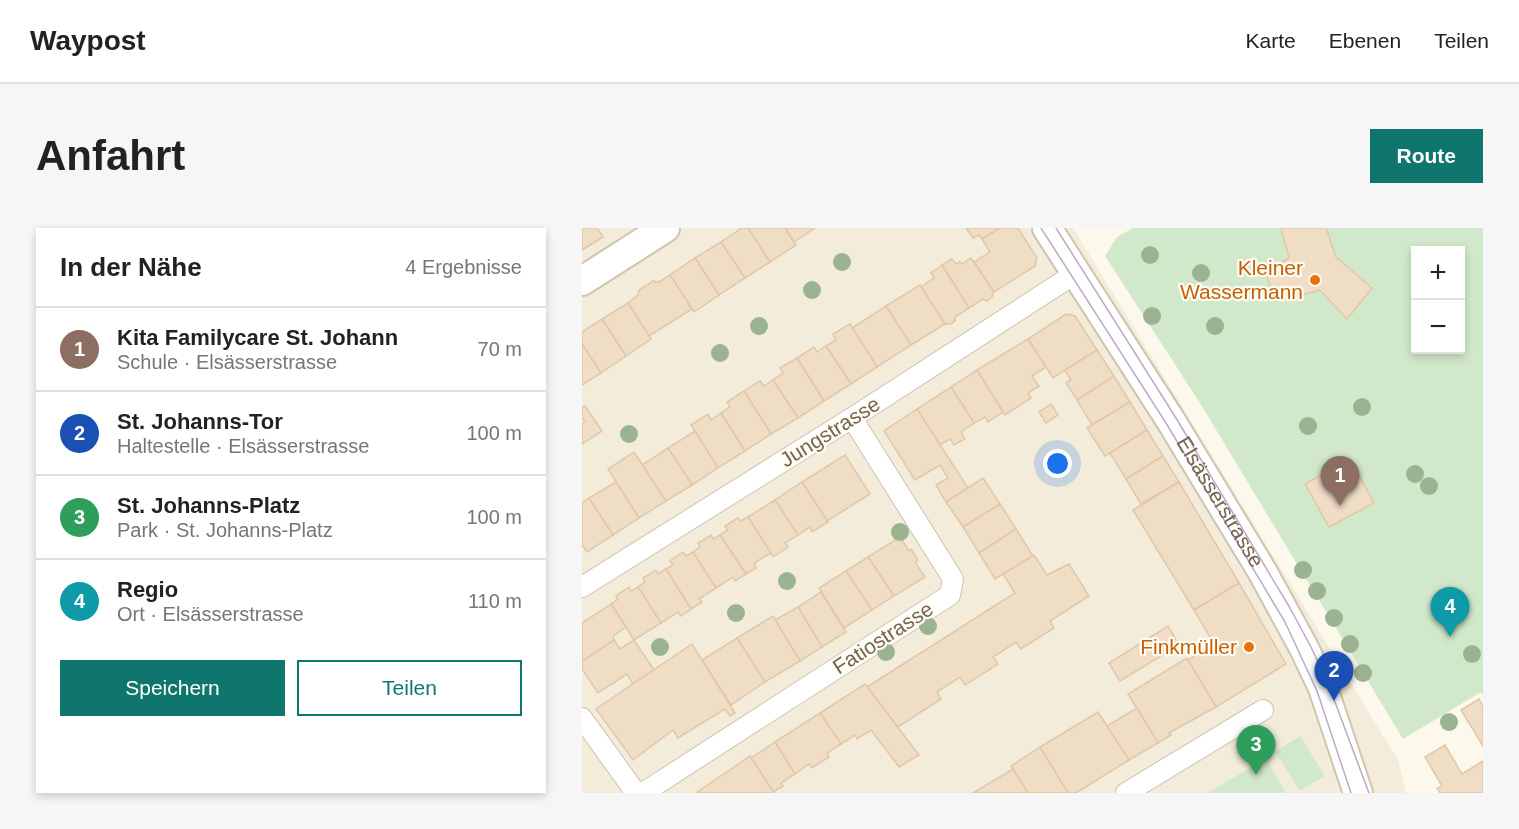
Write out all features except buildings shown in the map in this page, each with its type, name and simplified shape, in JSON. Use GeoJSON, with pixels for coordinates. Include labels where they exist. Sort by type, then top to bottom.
{"type":"FeatureCollection","features":[{"type":"Feature","properties":{"kind":"street"},"geometry":{"type":"LineString","coordinates":[[582,281],[665,228]]}},
{"type":"Feature","properties":{"kind":"street","name":"Elsässerstrasse"},"geometry":{"type":"LineString","coordinates":[[1047,228],[1177,431],[1262,571],[1305,648],[1323,688],[1358,793]]}},
{"type":"Feature","properties":{"kind":"street","name":"Jungstrasse"},"geometry":{"type":"LineString","coordinates":[[582,587],[852,418],[1076,273]]}},
{"type":"Feature","properties":{"kind":"street","name":"Fatiostrasse"},"geometry":{"type":"LineString","coordinates":[[642,793],[950,595],[953,579],[852,418]]}},
{"type":"Feature","properties":{"kind":"street"},"geometry":{"type":"LineString","coordinates":[[1129,792],[1263,710]]}},
{"type":"Feature","properties":{"kind":"street"},"geometry":{"type":"LineString","coordinates":[[582,718],[636,793]]}},
{"type":"Feature","properties":{"kind":"shaded area"},"geometry":{"type":"Polygon","coordinates":[[[582,228],[1073,228],[1398,760],[1406,793],[582,793],[582,228]]]}},
{"type":"Feature","properties":{"kind":"green space"},"geometry":{"type":"Polygon","coordinates":[[[1133,228],[1483,228],[1483,695],[1481,692],[1403,739],[1198,400],[1105,256],[1117,237],[1133,228]]]}},
{"type":"Feature","properties":{"kind":"green space"},"geometry":{"type":"Polygon","coordinates":[[[1300,736],[1325,776],[1300,791],[1275,752],[1300,736]]]}},
{"type":"Feature","properties":{"kind":"green space"},"geometry":{"type":"Polygon","coordinates":[[[1266,758],[1286,793],[1208,793],[1266,758]]]}},
{"type":"Feature","properties":{"kind":"tram line"},"geometry":{"type":"LineString","coordinates":[[1041,228],[1166,423],[1285,622],[1317,691],[1351,793]]}},
{"type":"Feature","properties":{"kind":"tram line"},"geometry":{"type":"LineString","coordinates":[[1056,228],[1176,418],[1290,608],[1329,686],[1369,793]]}},
{"type":"Feature","properties":{"kind":"place","name":"Kleiner Wassermann"},"geometry":{"type":"Point","coordinates":[1315,280]}},
{"type":"Feature","properties":{"kind":"place","name":"Kita Familycare St. Johann"},"geometry":{"type":"Point","coordinates":[1340,506]}},
{"type":"Feature","properties":{"kind":"place","name":"Regio"},"geometry":{"type":"Point","coordinates":[1450,637]}},
{"type":"Feature","properties":{"kind":"place","name":"Finkmüller"},"geometry":{"type":"Point","coordinates":[1249,647]}},
{"type":"Feature","properties":{"kind":"place","name":"St. Johanns-Tor"},"geometry":{"type":"Point","coordinates":[1334,701]}},
{"type":"Feature","properties":{"kind":"place","name":"St. Johanns-Platz"},"geometry":{"type":"Point","coordinates":[1256,775]}}]}
